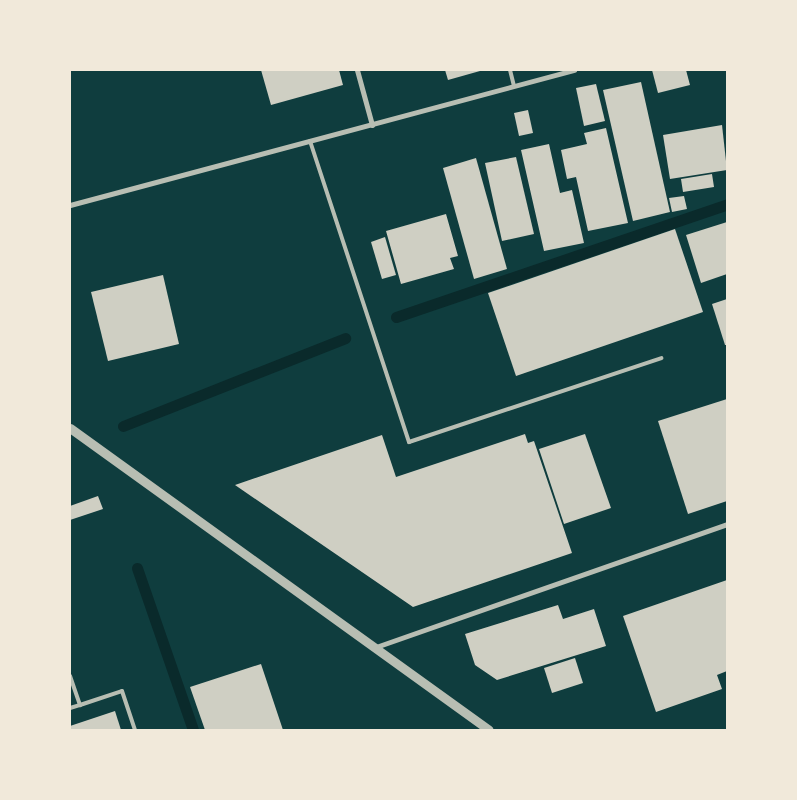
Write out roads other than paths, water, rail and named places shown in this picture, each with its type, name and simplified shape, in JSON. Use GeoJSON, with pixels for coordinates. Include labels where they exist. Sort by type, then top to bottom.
{"type":"FeatureCollection","features":[{"type":"Feature","properties":{"kind":"street"},"geometry":{"type":"LineString","coordinates":[[357,70],[372,124]]}},
{"type":"Feature","properties":{"kind":"street"},"geometry":{"type":"LineString","coordinates":[[70,205],[574,70]]}},
{"type":"Feature","properties":{"kind":"street"},"geometry":{"type":"LineString","coordinates":[[70,428],[489,730]]}},
{"type":"Feature","properties":{"kind":"street"},"geometry":{"type":"LineString","coordinates":[[373,648],[727,524]]}},
{"type":"Feature","properties":{"kind":"lane"},"geometry":{"type":"LineString","coordinates":[[510,70],[514,86]]}},
{"type":"Feature","properties":{"kind":"lane"},"geometry":{"type":"LineString","coordinates":[[310,141],[409,442],[660,358]]}},
{"type":"Feature","properties":{"kind":"lane"},"geometry":{"type":"LineString","coordinates":[[70,676],[80,705]]}},
{"type":"Feature","properties":{"kind":"lane"},"geometry":{"type":"LineString","coordinates":[[70,708],[122,691],[135,730]]}},
{"type":"Feature","properties":{"kind":"waterway"},"geometry":{"type":"LineString","coordinates":[[396,317],[727,204]]}},
{"type":"Feature","properties":{"kind":"waterway"},"geometry":{"type":"LineString","coordinates":[[123,426],[345,338]]}},
{"type":"Feature","properties":{"kind":"waterway"},"geometry":{"type":"LineString","coordinates":[[137,568],[193,730]]}}]}
